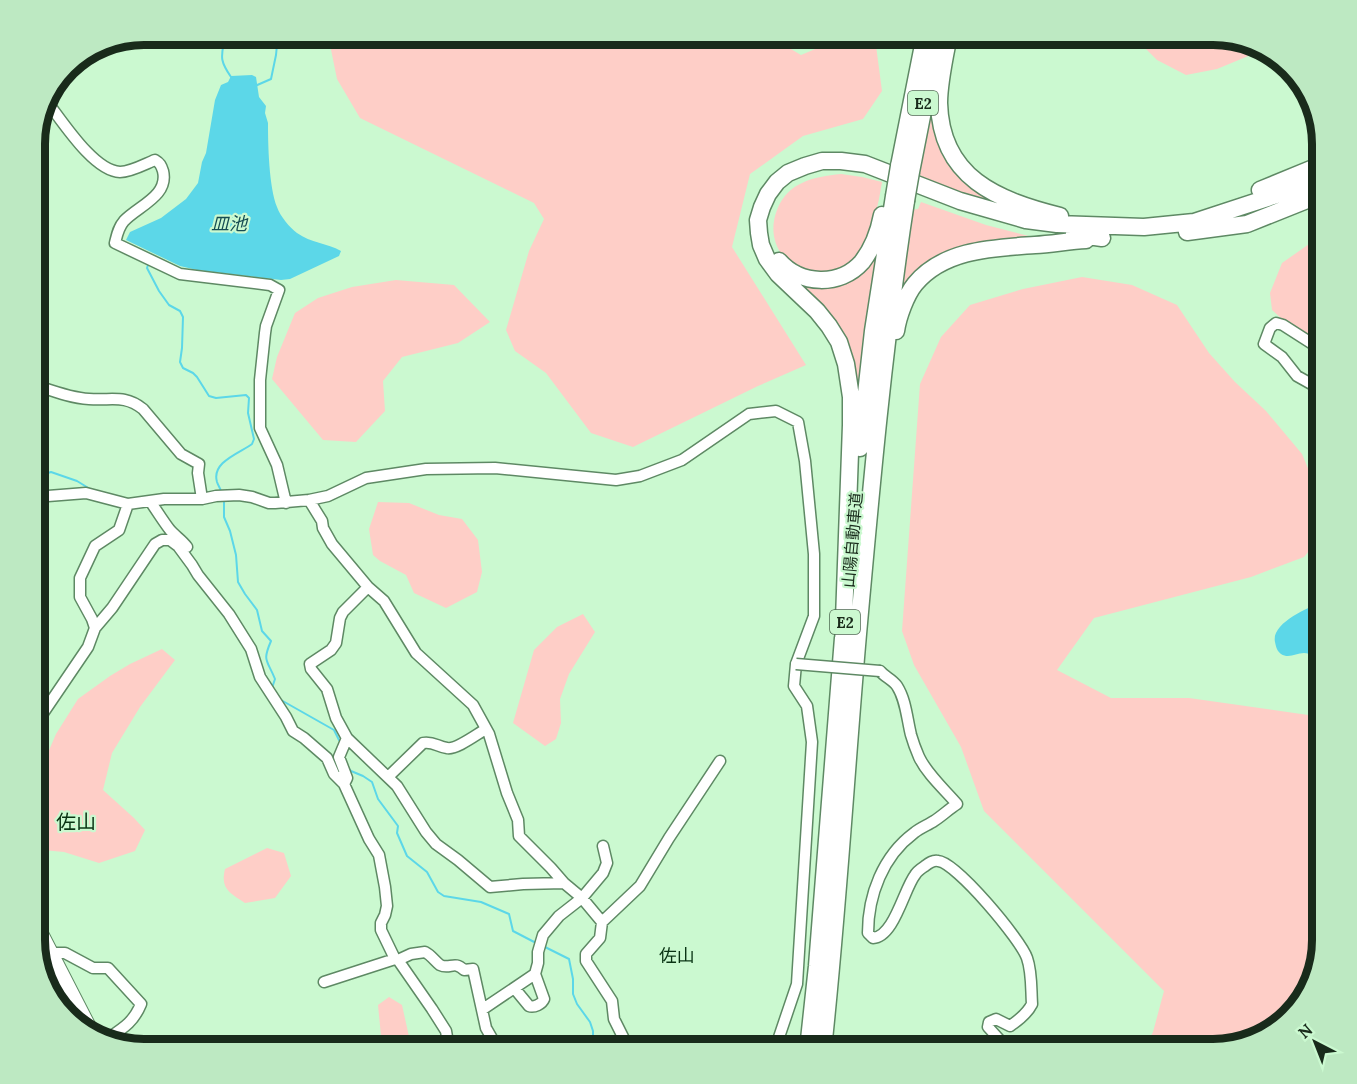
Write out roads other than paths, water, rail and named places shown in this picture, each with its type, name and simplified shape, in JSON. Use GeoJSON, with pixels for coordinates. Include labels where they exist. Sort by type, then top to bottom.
{"type":"FeatureCollection","features":[{"type":"Feature","properties":{"kind":"highway","name":"山陽自動車道"},"geometry":{"type":"LineString","coordinates":[[905,169],[923,45]]}},
{"type":"Feature","properties":{"kind":"highway","name":"山陽自動車道"},"geometry":{"type":"LineString","coordinates":[[809,1039],[866,392],[875,321],[896,196],[905,169],[935,45]]}},
{"type":"Feature","properties":{"kind":"highway"},"geometry":{"type":"LineString","coordinates":[[947,45],[939,110],[942,134],[959,166],[972,179],[996,194],[1105,232]]}},
{"type":"Feature","properties":{"kind":"highway"},"geometry":{"type":"LineString","coordinates":[[843,647],[851,425],[846,364],[829,326],[817,311],[778,274],[767,259],[761,245],[758,220],[768,194],[788,173],[822,162],[841,161],[865,164],[884,170],[960,201],[1026,220],[1105,232]]}},
{"type":"Feature","properties":{"kind":"highway"},"geometry":{"type":"LineString","coordinates":[[896,196],[861,262],[850,272],[839,277],[814,280],[793,273],[785,268],[771,248],[766,223],[774,199],[790,182],[813,172],[827,169],[843,169],[882,177],[987,218],[1026,227],[1105,232]]}},
{"type":"Feature","properties":{"kind":"highway"},"geometry":{"type":"LineString","coordinates":[[1196,226],[1251,194],[1312,169]]}},
{"type":"Feature","properties":{"kind":"highway"},"geometry":{"type":"LineString","coordinates":[[1196,226],[1312,180]]}},
{"type":"Feature","properties":{"kind":"highway"},"geometry":{"type":"LineString","coordinates":[[1196,226],[1295,200],[1312,193]]}},
{"type":"Feature","properties":{"kind":"highway","name":"山陽自動車道"},"geometry":{"type":"LineString","coordinates":[[824,1039],[840,875],[858,634],[893,290],[896,196]]}},
{"type":"Feature","properties":{"kind":"highway"},"geometry":{"type":"LineString","coordinates":[[884,372],[891,354],[896,326],[914,284],[934,267],[957,256],[987,249],[1144,227],[1247,224],[1312,198]]}},
{"type":"Feature","properties":{"kind":"main road"},"geometry":{"type":"LineString","coordinates":[[45,941],[80,1014]]}},
{"type":"Feature","properties":{"kind":"street"},"geometry":{"type":"LineString","coordinates":[[52,108],[93,158],[109,169],[118,172],[155,160],[160,163],[164,173],[162,187],[157,194],[124,221],[118,230],[115,243],[180,274],[270,285],[279,290],[265,333],[260,381],[260,428],[277,465],[285,503]]}},
{"type":"Feature","properties":{"kind":"street"},"geometry":{"type":"LineString","coordinates":[[1312,343],[1276,323],[1270,328],[1264,344],[1282,357],[1297,376],[1312,384]]}},
{"type":"Feature","properties":{"kind":"street"},"geometry":{"type":"LineString","coordinates":[[45,388],[70,396],[90,399],[125,399],[136,404],[181,454],[199,464],[198,473],[202,495]]}},
{"type":"Feature","properties":{"kind":"street"},"geometry":{"type":"LineString","coordinates":[[45,495],[86,493],[128,504],[202,495],[239,495],[285,503],[328,496],[366,478],[426,469],[495,468],[616,480],[640,476],[682,460],[749,414],[777,411],[798,422],[805,461],[814,554],[814,616],[796,664],[794,686],[807,706],[812,742],[797,984],[779,1039]]}},
{"type":"Feature","properties":{"kind":"street"},"geometry":{"type":"LineString","coordinates":[[309,500],[332,544],[368,587],[384,601],[416,653],[473,705],[486,729],[518,820],[519,836],[564,883],[582,898],[602,922]]}},
{"type":"Feature","properties":{"kind":"street"},"geometry":{"type":"LineString","coordinates":[[150,501],[171,531],[190,551],[192,565]]}},
{"type":"Feature","properties":{"kind":"street"},"geometry":{"type":"LineString","coordinates":[[94,628],[92,619],[80,597],[80,578],[95,546],[119,530],[128,504]]}},
{"type":"Feature","properties":{"kind":"street"},"geometry":{"type":"LineString","coordinates":[[45,710],[88,647],[94,628],[112,608],[156,544],[162,540],[170,540],[178,546],[229,614],[251,649],[260,677],[293,731],[327,758],[334,774],[344,784],[369,839],[379,855],[387,906],[381,930],[396,959],[446,1031],[447,1039]]}},
{"type":"Feature","properties":{"kind":"street"},"geometry":{"type":"LineString","coordinates":[[368,587],[343,612],[336,643],[331,650],[310,664],[311,669],[327,689],[336,718],[347,738],[397,786],[436,844],[490,887],[564,883]]}},
{"type":"Feature","properties":{"kind":"street"},"geometry":{"type":"LineString","coordinates":[[796,664],[880,672],[891,679],[897,687],[904,703],[911,737],[920,759],[930,774],[957,804],[914,833],[896,849],[873,892],[868,933],[873,938],[878,938],[886,931],[915,874],[929,863],[938,861],[954,869],[997,914],[1017,940],[1027,958],[1032,1004],[1029,1010],[1010,1026],[996,1019],[989,1022],[988,1027],[998,1039]]}},
{"type":"Feature","properties":{"kind":"street"},"geometry":{"type":"LineString","coordinates":[[387,777],[423,743],[432,743],[448,749],[456,747],[486,729]]}},
{"type":"Feature","properties":{"kind":"street"},"geometry":{"type":"LineString","coordinates":[[344,784],[347,778],[339,757],[347,738]]}},
{"type":"Feature","properties":{"kind":"street"},"geometry":{"type":"LineString","coordinates":[[624,1039],[614,1019],[612,1001],[586,961],[586,954],[600,938],[602,922],[640,886],[669,837],[720,761]]}},
{"type":"Feature","properties":{"kind":"street"},"geometry":{"type":"LineString","coordinates":[[515,988],[528,1006],[535,1006],[544,1001],[535,974],[543,935],[559,916],[582,898],[603,873],[607,863],[603,846]]}},
{"type":"Feature","properties":{"kind":"street"},"geometry":{"type":"LineString","coordinates":[[51,953],[66,952],[93,968],[108,968],[141,1004],[136,1016],[115,1034]]}},
{"type":"Feature","properties":{"kind":"street"},"geometry":{"type":"LineString","coordinates":[[324,982],[411,954],[425,952],[440,965],[448,967],[454,964],[464,970],[473,969],[486,1028],[492,1039]]}},
{"type":"Feature","properties":{"kind":"street"},"geometry":{"type":"LineString","coordinates":[[483,1009],[535,974]]}},
{"type":"Feature","properties":{"kind":"water","name":"皿池"},"geometry":{"type":"Polygon","coordinates":[[[252,75],[256,77],[259,97],[266,106],[271,177],[278,210],[297,233],[341,251],[339,256],[290,279],[281,280],[180,266],[126,240],[130,232],[161,218],[186,199],[198,183],[206,153],[215,100],[221,85],[228,82],[231,76],[252,75]]]}},
{"type":"Feature","properties":{"kind":"water"},"geometry":{"type":"Polygon","coordinates":[[[1312,606],[1312,655],[1281,654],[1277,649],[1275,635],[1284,623],[1312,606]]]}},
{"type":"Feature","properties":{"kind":"waterway"},"geometry":{"type":"LineString","coordinates":[[224,45],[222,57],[231,77]]}},
{"type":"Feature","properties":{"kind":"waterway"},"geometry":{"type":"LineString","coordinates":[[255,86],[271,79],[277,45]]}},
{"type":"Feature","properties":{"kind":"waterway"},"geometry":{"type":"LineString","coordinates":[[149,262],[147,268],[159,291],[169,305],[180,311],[183,317],[180,362],[183,368],[197,377],[209,396],[216,398],[246,395],[249,398],[248,413],[254,439],[252,444],[228,459],[218,469],[216,475],[221,491]]}},
{"type":"Feature","properties":{"kind":"waterway"},"geometry":{"type":"LineString","coordinates":[[45,474],[51,472],[77,481],[90,489]]}},
{"type":"Feature","properties":{"kind":"waterway"},"geometry":{"type":"LineString","coordinates":[[224,499],[224,517],[236,555],[238,582],[257,610],[262,631],[271,641],[266,657],[275,679],[272,688]]}},
{"type":"Feature","properties":{"kind":"waterway"},"geometry":{"type":"LineString","coordinates":[[281,700],[334,730],[339,740]]}},
{"type":"Feature","properties":{"kind":"waterway"},"geometry":{"type":"LineString","coordinates":[[347,767],[372,782],[378,799],[398,826],[397,833],[407,856],[427,872],[438,892],[444,896],[481,902],[509,914],[513,931],[538,944]]}},
{"type":"Feature","properties":{"kind":"waterway"},"geometry":{"type":"LineString","coordinates":[[543,946],[569,959],[573,994],[590,1022],[593,1039]]}},
{"type":"Feature","properties":{"kind":"district","name":"佐山"},"geometry":{"type":"Point","coordinates":[76,821]}},
{"type":"Feature","properties":{"kind":"district","name":"佐山"},"geometry":{"type":"Point","coordinates":[677,955]}}]}
